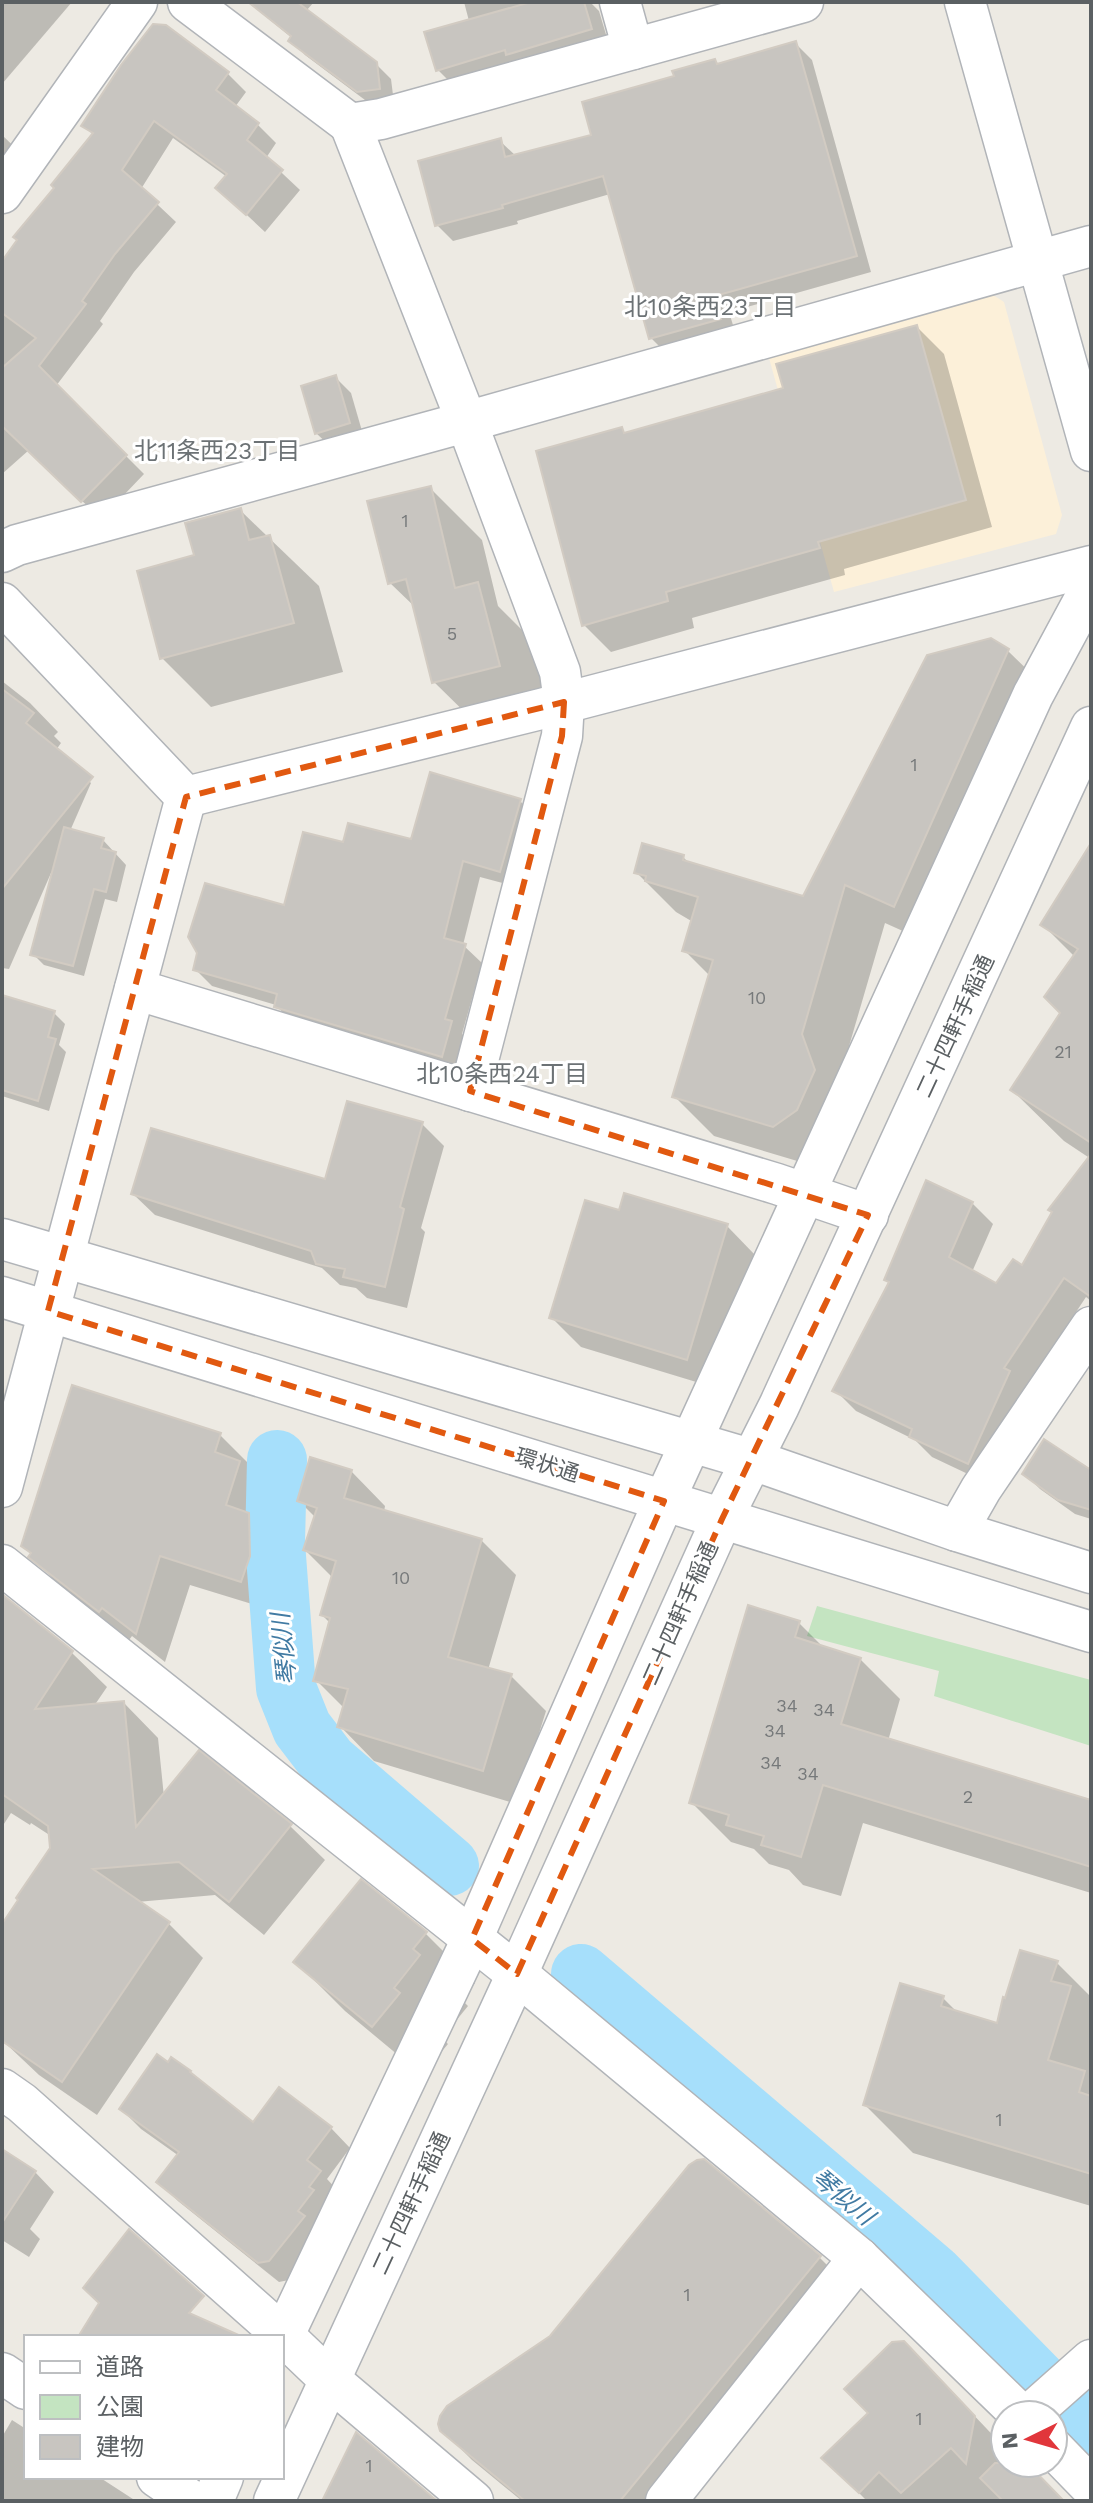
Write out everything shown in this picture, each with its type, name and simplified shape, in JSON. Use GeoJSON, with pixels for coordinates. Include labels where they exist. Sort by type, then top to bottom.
{"type":"FeatureCollection","features":[{"type":"Feature","properties":{"kind":"street"},"geometry":{"type":"LineString","coordinates":[[2,193],[137,2]]}},
{"type":"Feature","properties":{"kind":"street"},"geometry":{"type":"LineString","coordinates":[[188,2],[350,124],[560,672],[564,702],[562,736],[470,1091]]}},
{"type":"Feature","properties":{"kind":"street"},"geometry":{"type":"LineString","coordinates":[[620,2],[633,49]]}},
{"type":"Feature","properties":{"kind":"street"},"geometry":{"type":"LineString","coordinates":[[350,124],[381,119],[803,2]]}},
{"type":"Feature","properties":{"kind":"street"},"geometry":{"type":"LineString","coordinates":[[965,2],[1091,451]]}},
{"type":"Feature","properties":{"kind":"street"},"geometry":{"type":"LineString","coordinates":[[2,552],[17,545],[1091,246]]}},
{"type":"Feature","properties":{"kind":"street"},"geometry":{"type":"LineString","coordinates":[[186,797],[1091,566]]}},
{"type":"Feature","properties":{"kind":"street"},"geometry":{"type":"LineString","coordinates":[[284,2335],[472,1939],[664,1501],[1033,695],[1091,593]]}},
{"type":"Feature","properties":{"kind":"street"},"geometry":{"type":"LineString","coordinates":[[2,603],[186,797]]}},
{"type":"Feature","properties":{"kind":"street","name":"二十四軒手稲通"},"geometry":{"type":"LineString","coordinates":[[284,2479],[722,1519],[753,1460],[868,1215],[1078,797],[1091,727]]}},
{"type":"Feature","properties":{"kind":"street"},"geometry":{"type":"LineString","coordinates":[[2,1487],[186,797]]}},
{"type":"Feature","properties":{"kind":"street"},"geometry":{"type":"LineString","coordinates":[[135,989],[868,1215]]}},
{"type":"Feature","properties":{"kind":"street"},"geometry":{"type":"LineString","coordinates":[[2,1239],[693,1441],[1091,1573]]}},
{"type":"Feature","properties":{"kind":"street","name":"環状通"},"geometry":{"type":"LineString","coordinates":[[2,1297],[1091,1632]]}},
{"type":"Feature","properties":{"kind":"street"},"geometry":{"type":"LineString","coordinates":[[957,1531],[981,1489],[1091,1327]]}},
{"type":"Feature","properties":{"kind":"street"},"geometry":{"type":"LineString","coordinates":[[2,1565],[517,1974],[859,2258],[1049,2396]]}},
{"type":"Feature","properties":{"kind":"street"},"geometry":{"type":"LineString","coordinates":[[2,2089],[22,2103],[281,2335]]}},
{"type":"Feature","properties":{"kind":"street"},"geometry":{"type":"LineString","coordinates":[[666,2501],[859,2258]]}},
{"type":"Feature","properties":{"kind":"street"},"geometry":{"type":"LineString","coordinates":[[284,2338],[473,2501]]}},
{"type":"Feature","properties":{"kind":"street"},"geometry":{"type":"LineString","coordinates":[[2,2373],[24,2388]]}},
{"type":"Feature","properties":{"kind":"street"},"geometry":{"type":"LineString","coordinates":[[1069,2464],[1091,2487]]}},
{"type":"Feature","properties":{"kind":"street"},"geometry":{"type":"LineString","coordinates":[[160,2479],[192,2501]]}},
{"type":"Feature","properties":{"kind":"street"},"geometry":{"type":"LineString","coordinates":[[213,2501],[222,2479]]}},
{"type":"Feature","properties":{"kind":"street","name":"二十四軒手稲通"},"geometry":{"type":"LineString","coordinates":[[274,2501],[284,2479]]}},
{"type":"Feature","properties":{"kind":"highlighted area"},"geometry":{"type":"Polygon","coordinates":[[[564,702],[562,736],[470,1091],[868,1215],[722,1519],[517,1974],[472,1939],[664,1501],[48,1311],[186,797],[564,702]]]}},
{"type":"Feature","properties":{"kind":"shaded area"},"geometry":{"type":"Polygon","coordinates":[[[993,295],[1004,302],[1062,515],[1056,534],[834,592],[769,358],[993,295]]]}},
{"type":"Feature","properties":{"kind":"green space"},"geometry":{"type":"Polygon","coordinates":[[[817,1606],[1091,1680],[1091,1746],[934,1696],[939,1671],[807,1636],[817,1606]]]}},
{"type":"Feature","properties":{"kind":"building"},"geometry":{"type":"Polygon","coordinates":[[[248,2],[297,2],[377,62],[380,89],[357,92],[288,41],[291,36],[248,2]]]}},
{"type":"Feature","properties":{"kind":"building"},"geometry":{"type":"Polygon","coordinates":[[[531,2],[584,2],[592,29],[506,55],[505,50],[436,71],[424,32],[531,2]]]}},
{"type":"Feature","properties":{"kind":"building"},"geometry":{"type":"Polygon","coordinates":[[[153,24],[166,25],[229,72],[216,90],[259,123],[247,140],[283,170],[246,215],[215,188],[227,174],[154,121],[122,170],[159,202],[115,254],[82,301],[86,304],[39,366],[127,455],[81,502],[2,426],[2,368],[36,338],[2,313],[2,261],[17,240],[13,237],[54,188],[51,185],[93,133],[81,126],[121,65],[153,24]]]}},
{"type":"Feature","properties":{"kind":"building"},"geometry":{"type":"Polygon","coordinates":[[[796,41],[857,256],[715,296],[721,319],[649,339],[603,176],[435,226],[418,161],[501,138],[505,157],[591,135],[582,102],[674,76],[672,71],[715,59],[717,64],[796,41]]]}},
{"type":"Feature","properties":{"kind":"building"},"geometry":{"type":"Polygon","coordinates":[[[917,325],[966,500],[818,542],[820,548],[666,592],[668,601],[582,626],[536,451],[622,427],[624,433],[783,388],[776,364],[917,325]]]}},
{"type":"Feature","properties":{"kind":"building"},"geometry":{"type":"Polygon","coordinates":[[[336,375],[350,423],[315,434],[301,386],[336,375]]]}},
{"type":"Feature","properties":{"kind":"building"},"geometry":{"type":"Polygon","coordinates":[[[431,486],[455,588],[478,582],[500,666],[432,683],[406,579],[388,584],[367,501],[431,486]]]}},
{"type":"Feature","properties":{"kind":"building"},"geometry":{"type":"Polygon","coordinates":[[[241,508],[249,540],[270,535],[294,623],[160,659],[137,571],[194,555],[185,523],[241,508]]]}},
{"type":"Feature","properties":{"kind":"building"},"geometry":{"type":"Polygon","coordinates":[[[991,638],[1009,649],[894,907],[845,885],[802,1034],[815,1070],[797,1110],[773,1127],[672,1097],[713,960],[682,951],[698,897],[645,881],[646,876],[634,873],[642,843],[684,855],[683,860],[803,896],[927,655],[991,638]]]}},
{"type":"Feature","properties":{"kind":"building"},"geometry":{"type":"Polygon","coordinates":[[[2,689],[34,713],[26,723],[93,777],[2,889],[2,689]]]}},
{"type":"Feature","properties":{"kind":"building"},"geometry":{"type":"Polygon","coordinates":[[[430,772],[521,799],[500,872],[463,861],[444,938],[466,944],[445,1019],[452,1021],[442,1057],[274,1007],[277,994],[193,970],[197,953],[188,937],[205,883],[284,905],[303,832],[343,842],[348,823],[411,839],[430,772]]]}},
{"type":"Feature","properties":{"kind":"building"},"geometry":{"type":"Polygon","coordinates":[[[64,827],[104,838],[101,848],[116,852],[106,892],[94,889],[73,966],[30,955],[64,827]]]}},
{"type":"Feature","properties":{"kind":"building"},"geometry":{"type":"Polygon","coordinates":[[[1091,843],[1091,1143],[1010,1090],[1060,1013],[1044,997],[1078,949],[1040,925],[1091,843]]]}},
{"type":"Feature","properties":{"kind":"building"},"geometry":{"type":"Polygon","coordinates":[[[2,995],[55,1011],[48,1037],[56,1039],[38,1101],[2,1090],[2,995]]]}},
{"type":"Feature","properties":{"kind":"building"},"geometry":{"type":"Polygon","coordinates":[[[347,1101],[423,1122],[400,1207],[404,1209],[385,1287],[343,1277],[345,1269],[316,1264],[311,1251],[131,1194],[151,1128],[325,1179],[347,1101]]]}},
{"type":"Feature","properties":{"kind":"building"},"geometry":{"type":"Polygon","coordinates":[[[1091,1154],[1091,1297],[1064,1278],[1004,1368],[1010,1371],[968,1464],[909,1437],[912,1429],[832,1391],[889,1282],[884,1280],[926,1180],[973,1202],[949,1257],[996,1283],[1013,1259],[1022,1265],[1052,1212],[1048,1210],[1091,1154]]]}},
{"type":"Feature","properties":{"kind":"building"},"geometry":{"type":"Polygon","coordinates":[[[624,1193],[728,1224],[687,1360],[549,1318],[585,1200],[619,1210],[624,1193]]]}},
{"type":"Feature","properties":{"kind":"building"},"geometry":{"type":"Polygon","coordinates":[[[72,1385],[221,1433],[215,1452],[240,1461],[226,1505],[249,1513],[250,1556],[241,1582],[160,1556],[136,1634],[102,1608],[99,1612],[28,1557],[31,1553],[21,1546],[72,1385]]]}},
{"type":"Feature","properties":{"kind":"building"},"geometry":{"type":"Polygon","coordinates":[[[1044,1439],[1091,1470],[1091,1510],[1058,1500],[1022,1474],[1044,1439]]]}},
{"type":"Feature","properties":{"kind":"building"},"geometry":{"type":"Polygon","coordinates":[[[310,1457],[352,1470],[344,1498],[482,1539],[448,1657],[512,1674],[483,1771],[337,1727],[348,1689],[313,1681],[330,1618],[320,1615],[336,1561],[303,1550],[317,1508],[297,1501],[310,1457]]]}},
{"type":"Feature","properties":{"kind":"building"},"geometry":{"type":"Polygon","coordinates":[[[3,1595],[73,1651],[35,1709],[124,1701],[136,1827],[199,1750],[292,1824],[229,1902],[179,1862],[93,1869],[170,1922],[62,2082],[2,2041],[2,1924],[50,1848],[48,1826],[2,1794],[3,1595]]]}},
{"type":"Feature","properties":{"kind":"building"},"geometry":{"type":"Polygon","coordinates":[[[748,1605],[800,1621],[795,1637],[861,1658],[841,1724],[1091,1800],[1091,1867],[823,1785],[801,1857],[761,1845],[764,1836],[726,1825],[729,1815],[689,1803],[748,1605]]]}},
{"type":"Feature","properties":{"kind":"building"},"geometry":{"type":"Polygon","coordinates":[[[361,1879],[427,1932],[413,1949],[420,1955],[394,1988],[400,1993],[372,2027],[293,1962],[361,1879]]]}},
{"type":"Feature","properties":{"kind":"building"},"geometry":{"type":"Polygon","coordinates":[[[1020,1950],[1058,1961],[1051,1981],[1071,1986],[1048,2060],[1085,2071],[1079,2092],[1091,2096],[1091,2174],[863,2105],[900,1983],[944,1996],[941,2006],[997,2023],[1020,1950]]]}},
{"type":"Feature","properties":{"kind":"building"},"geometry":{"type":"Polygon","coordinates":[[[157,2054],[168,2062],[171,2057],[191,2071],[253,2122],[279,2087],[332,2127],[307,2160],[321,2171],[309,2187],[314,2190],[298,2211],[305,2216],[269,2261],[258,2263],[156,2182],[179,2152],[119,2109],[157,2054]]]}},
{"type":"Feature","properties":{"kind":"building"},"geometry":{"type":"Polygon","coordinates":[[[2,2149],[36,2171],[2,2223],[2,2149]]]}},
{"type":"Feature","properties":{"kind":"building"},"geometry":{"type":"Polygon","coordinates":[[[704,2159],[821,2256],[620,2501],[525,2501],[440,2431],[440,2416],[447,2406],[550,2336],[689,2165],[704,2159]]]}},
{"type":"Feature","properties":{"kind":"building"},"geometry":{"type":"Polygon","coordinates":[[[129,2229],[204,2296],[189,2313],[238,2335],[79,2335],[99,2303],[83,2288],[129,2229]]]}},
{"type":"Feature","properties":{"kind":"building"},"geometry":{"type":"Polygon","coordinates":[[[904,2341],[975,2416],[966,2464],[951,2448],[901,2493],[879,2472],[859,2493],[821,2458],[868,2413],[844,2389],[892,2342],[904,2341]]]}},
{"type":"Feature","properties":{"kind":"building"},"geometry":{"type":"Polygon","coordinates":[[[356,2432],[437,2501],[322,2501],[356,2432]]]}},
{"type":"Feature","properties":{"kind":"building"},"geometry":{"type":"Polygon","coordinates":[[[989,2469],[989,2479],[1043,2479],[1064,2501],[1003,2501],[980,2478],[989,2469]]]}},
{"type":"Feature","properties":{"kind":"waterway","name":"琴似川"},"geometry":{"type":"LineString","coordinates":[[277,1460],[275,1543],[286,1688],[302,1728],[328,1762],[449,1866]]}},
{"type":"Feature","properties":{"kind":"waterway","name":"琴似川"},"geometry":{"type":"LineString","coordinates":[[581,1974],[933,2274],[1091,2435]]}},
{"type":"Feature","properties":{"kind":"district","name":"北10条西23丁目"},"geometry":{"type":"Point","coordinates":[710,307]}},
{"type":"Feature","properties":{"kind":"district","name":"北11条西23丁目"},"geometry":{"type":"Point","coordinates":[217,451]}},
{"type":"Feature","properties":{"kind":"district","name":"北10条西24丁目"},"geometry":{"type":"Point","coordinates":[502,1074]}}]}
